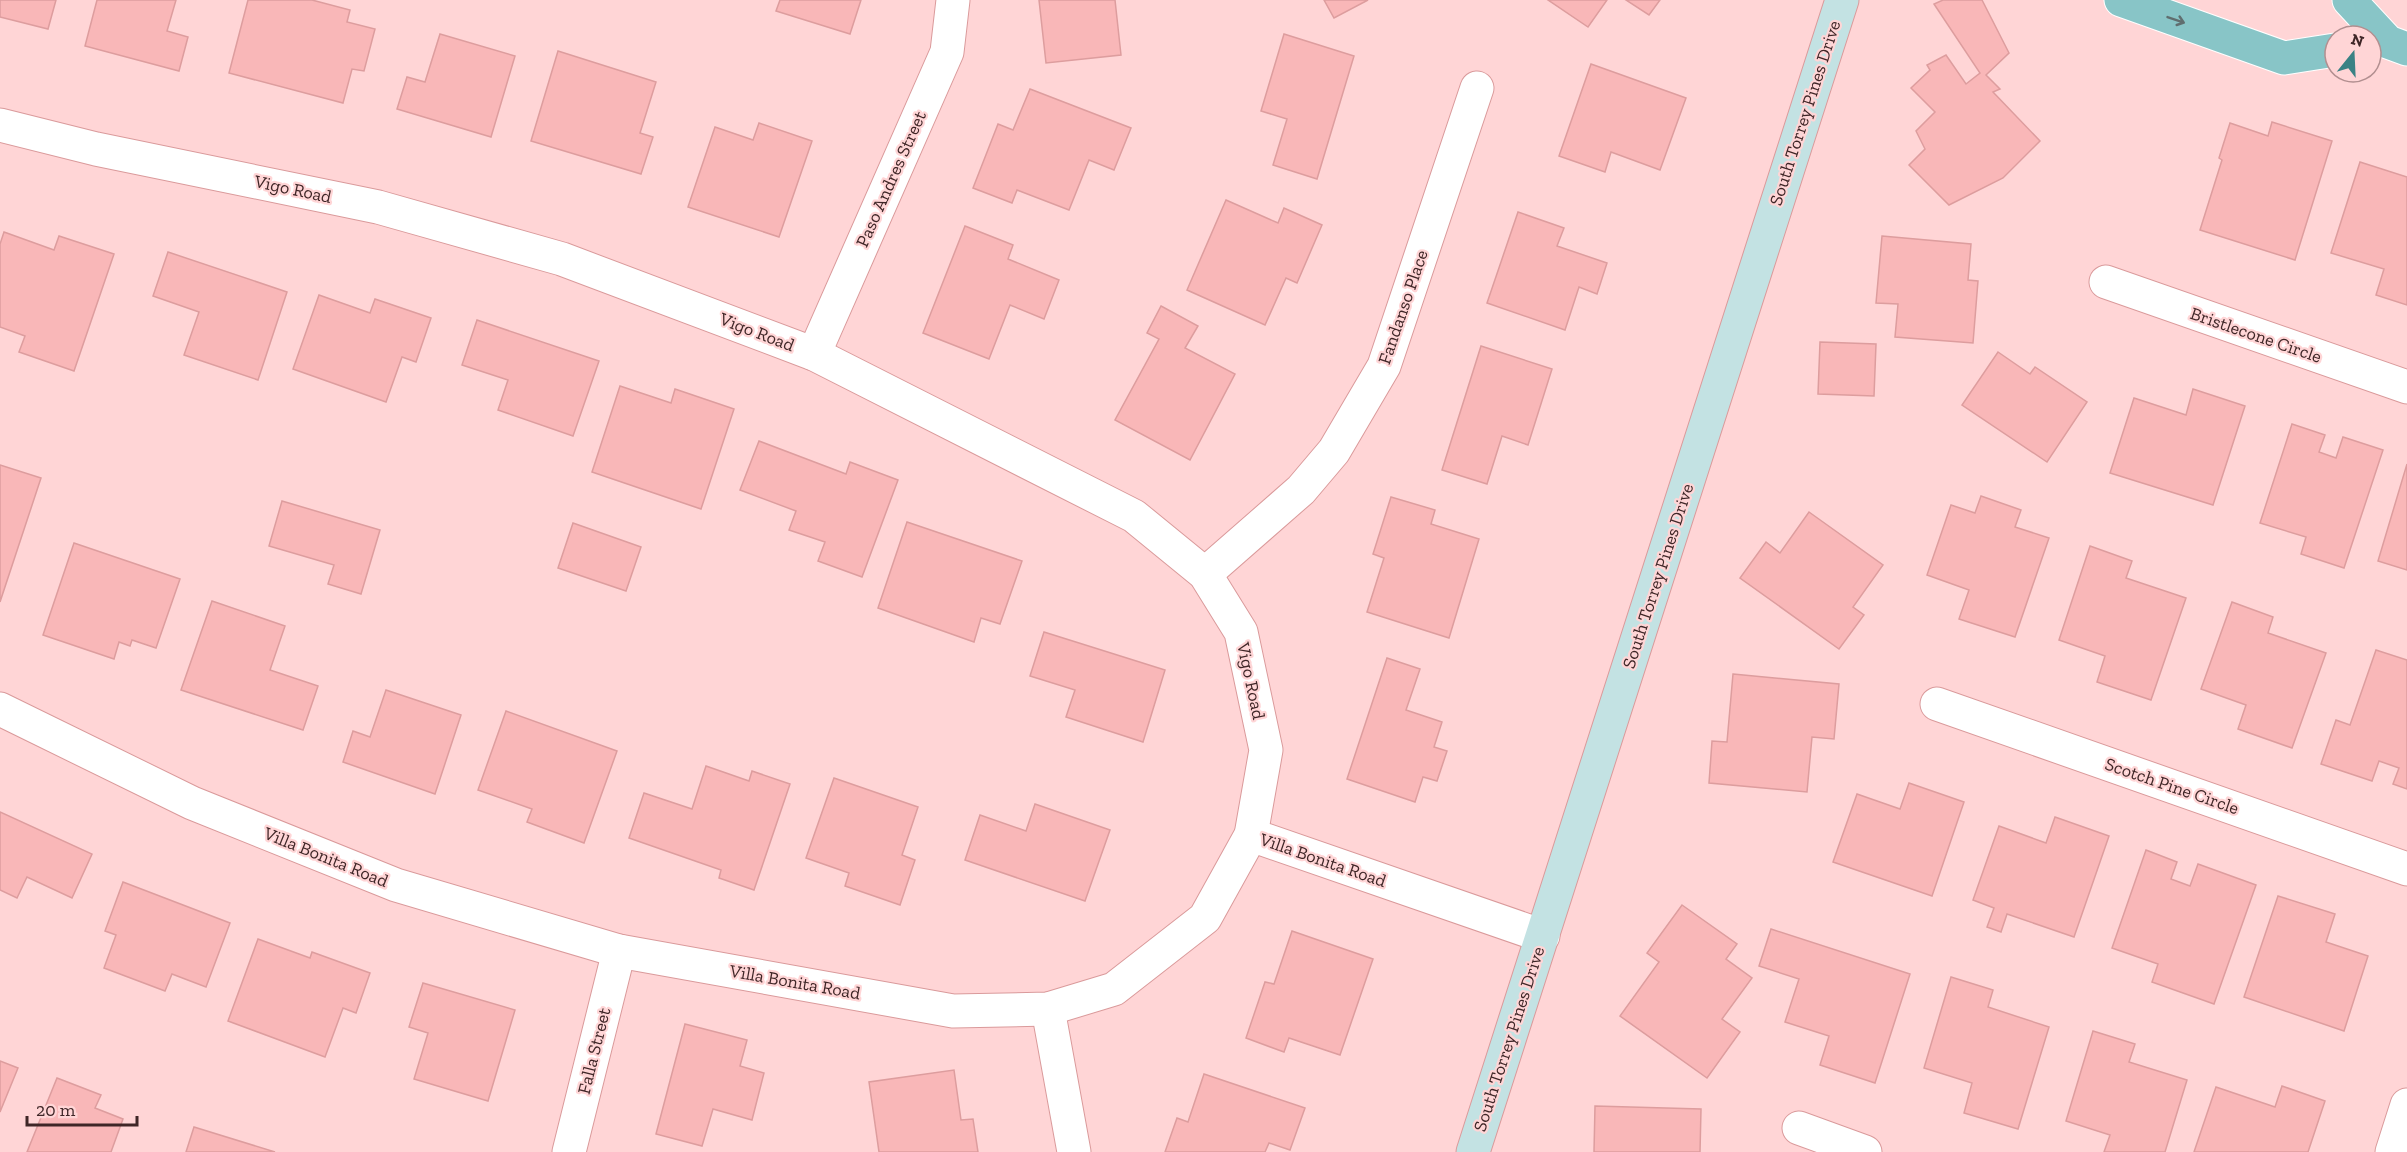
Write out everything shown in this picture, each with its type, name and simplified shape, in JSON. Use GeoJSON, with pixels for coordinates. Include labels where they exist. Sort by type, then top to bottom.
{"type":"FeatureCollection","features":[{"type":"Feature","properties":{"kind":"main road","name":"South Torrey Pines Drive"},"geometry":{"type":"LineString","coordinates":[[1473,1152],[1842,0]]}},
{"type":"Feature","properties":{"kind":"main road"},"geometry":{"type":"LineString","coordinates":[[2121,0],[2284,58],[2323,52]]}},
{"type":"Feature","properties":{"kind":"main road"},"geometry":{"type":"LineString","coordinates":[[2349,0],[2389,45]]}},
{"type":"Feature","properties":{"kind":"street","name":"Paso Andres Street"},"geometry":{"type":"LineString","coordinates":[[814,354],[947,52],[953,0]]}},
{"type":"Feature","properties":{"kind":"street","name":"Fandanso Place"},"geometry":{"type":"LineString","coordinates":[[1205,574],[1307,483],[1334,451],[1384,366],[1477,88]]}},
{"type":"Feature","properties":{"kind":"street","name":"Vigo Road"},"geometry":{"type":"LineString","coordinates":[[0,125],[96,149],[390,210],[562,259],[814,354],[1134,516],[1205,574],[1241,632],[1266,750],[1251,835]]}},
{"type":"Feature","properties":{"kind":"street","name":"Bristlecone Circle"},"geometry":{"type":"LineString","coordinates":[[2106,282],[2407,387]]}},
{"type":"Feature","properties":{"kind":"street","name":"Scotch Pine Circle"},"geometry":{"type":"LineString","coordinates":[[1937,704],[2407,869]]}},
{"type":"Feature","properties":{"kind":"street","name":"Villa Bonita Road"},"geometry":{"type":"LineString","coordinates":[[0,709],[192,803],[396,885],[619,951],[953,1011],[1048,1009],[1114,989],[1205,918],[1251,835],[1543,936]]}},
{"type":"Feature","properties":{"kind":"street","name":"Falla Street"},"geometry":{"type":"LineString","coordinates":[[569,1152],[619,951]]}},
{"type":"Feature","properties":{"kind":"street"},"geometry":{"type":"LineString","coordinates":[[1048,1009],[1074,1152]]}},
{"type":"Feature","properties":{"kind":"street"},"geometry":{"type":"LineString","coordinates":[[2392,1152],[2407,1105]]}},
{"type":"Feature","properties":{"kind":"street"},"geometry":{"type":"LineString","coordinates":[[1799,1128],[1865,1152]]}},
{"type":"Feature","properties":{"kind":"building"},"geometry":{"type":"Polygon","coordinates":[[[0,0],[56,0],[48,29],[0,17],[0,0]]]}},
{"type":"Feature","properties":{"kind":"building"},"geometry":{"type":"Polygon","coordinates":[[[97,0],[176,0],[167,31],[188,37],[179,71],[85,46],[97,0]]]}},
{"type":"Feature","properties":{"kind":"building"},"geometry":{"type":"Polygon","coordinates":[[[248,0],[312,0],[350,10],[347,22],[375,29],[364,71],[352,69],[343,103],[229,73],[248,0]]]}},
{"type":"Feature","properties":{"kind":"building"},"geometry":{"type":"Polygon","coordinates":[[[780,0],[861,0],[850,34],[776,11],[780,0]]]}},
{"type":"Feature","properties":{"kind":"building"},"geometry":{"type":"Polygon","coordinates":[[[1039,0],[1115,0],[1121,55],[1046,63],[1039,0]]]}},
{"type":"Feature","properties":{"kind":"building"},"geometry":{"type":"Polygon","coordinates":[[[1324,0],[1368,0],[1334,18],[1324,0]]]}},
{"type":"Feature","properties":{"kind":"building"},"geometry":{"type":"Polygon","coordinates":[[[1548,0],[1607,0],[1588,27],[1548,0]]]}},
{"type":"Feature","properties":{"kind":"building"},"geometry":{"type":"Polygon","coordinates":[[[1626,0],[1660,0],[1649,15],[1626,0]]]}},
{"type":"Feature","properties":{"kind":"building"},"geometry":{"type":"Polygon","coordinates":[[[1943,0],[1982,0],[2009,53],[1986,75],[2000,89],[1993,92],[2040,141],[2003,178],[1949,205],[1909,165],[1925,149],[1916,131],[1935,112],[1911,88],[1930,70],[1927,65],[1946,55],[1966,84],[1980,73],[1934,4],[1943,0]]]}},
{"type":"Feature","properties":{"kind":"building"},"geometry":{"type":"Polygon","coordinates":[[[440,34],[515,56],[491,137],[397,109],[407,77],[425,82],[440,34]]]}},
{"type":"Feature","properties":{"kind":"building"},"geometry":{"type":"Polygon","coordinates":[[[1284,34],[1354,56],[1317,179],[1273,165],[1287,119],[1261,111],[1284,34]]]}},
{"type":"Feature","properties":{"kind":"building"},"geometry":{"type":"Polygon","coordinates":[[[558,51],[656,82],[640,133],[653,137],[641,174],[531,141],[558,51]]]}},
{"type":"Feature","properties":{"kind":"building"},"geometry":{"type":"Polygon","coordinates":[[[1591,64],[1686,98],[1660,170],[1611,152],[1605,172],[1559,156],[1591,64]]]}},
{"type":"Feature","properties":{"kind":"building"},"geometry":{"type":"Polygon","coordinates":[[[1030,89],[1131,128],[1114,170],[1089,160],[1069,210],[1017,190],[1012,203],[973,188],[998,124],[1013,130],[1030,89]]]}},
{"type":"Feature","properties":{"kind":"building"},"geometry":{"type":"Polygon","coordinates":[[[2272,122],[2332,141],[2295,260],[2200,230],[2222,160],[2219,158],[2230,123],[2268,136],[2272,122]]]}},
{"type":"Feature","properties":{"kind":"building"},"geometry":{"type":"Polygon","coordinates":[[[759,123],[812,141],[779,237],[688,207],[715,127],[753,140],[759,123]]]}},
{"type":"Feature","properties":{"kind":"building"},"geometry":{"type":"Polygon","coordinates":[[[2360,162],[2407,177],[2407,305],[2376,295],[2384,269],[2331,253],[2360,162]]]}},
{"type":"Feature","properties":{"kind":"building"},"geometry":{"type":"Polygon","coordinates":[[[1226,200],[1278,223],[1284,208],[1322,225],[1297,283],[1286,278],[1265,325],[1187,290],[1226,200]]]}},
{"type":"Feature","properties":{"kind":"building"},"geometry":{"type":"Polygon","coordinates":[[[1518,212],[1564,228],[1557,246],[1607,263],[1597,294],[1579,287],[1565,330],[1487,303],[1518,212]]]}},
{"type":"Feature","properties":{"kind":"building"},"geometry":{"type":"Polygon","coordinates":[[[965,226],[1013,245],[1008,259],[1059,280],[1044,319],[1010,305],[989,359],[923,333],[965,226]]]}},
{"type":"Feature","properties":{"kind":"building"},"geometry":{"type":"Polygon","coordinates":[[[4,232],[54,250],[59,236],[114,254],[74,371],[19,352],[25,336],[0,327],[0,244],[4,232]]]}},
{"type":"Feature","properties":{"kind":"building"},"geometry":{"type":"Polygon","coordinates":[[[1882,236],[1971,244],[1968,280],[1978,281],[1973,343],[1895,337],[1898,304],[1876,303],[1882,236]]]}},
{"type":"Feature","properties":{"kind":"building"},"geometry":{"type":"Polygon","coordinates":[[[168,252],[287,292],[258,380],[184,355],[199,312],[153,296],[168,252]]]}},
{"type":"Feature","properties":{"kind":"building"},"geometry":{"type":"Polygon","coordinates":[[[319,295],[370,313],[375,299],[431,318],[416,362],[402,357],[386,402],[293,369],[319,295]]]}},
{"type":"Feature","properties":{"kind":"building"},"geometry":{"type":"Polygon","coordinates":[[[1161,306],[1198,326],[1185,348],[1235,374],[1190,460],[1115,420],[1159,339],[1147,333],[1161,306]]]}},
{"type":"Feature","properties":{"kind":"building"},"geometry":{"type":"Polygon","coordinates":[[[477,320],[599,361],[573,436],[498,410],[508,380],[462,365],[477,320]]]}},
{"type":"Feature","properties":{"kind":"building"},"geometry":{"type":"Polygon","coordinates":[[[1820,342],[1876,344],[1874,396],[1818,394],[1820,342]]]}},
{"type":"Feature","properties":{"kind":"building"},"geometry":{"type":"Polygon","coordinates":[[[1481,346],[1552,369],[1528,445],[1502,436],[1487,484],[1442,470],[1481,346]]]}},
{"type":"Feature","properties":{"kind":"building"},"geometry":{"type":"Polygon","coordinates":[[[1998,352],[2030,374],[2035,367],[2087,402],[2047,462],[1962,405],[1998,352]]]}},
{"type":"Feature","properties":{"kind":"building"},"geometry":{"type":"Polygon","coordinates":[[[620,386],[671,403],[675,389],[734,409],[701,509],[592,472],[620,386]]]}},
{"type":"Feature","properties":{"kind":"building"},"geometry":{"type":"Polygon","coordinates":[[[2193,389],[2245,406],[2213,505],[2110,473],[2134,398],[2186,415],[2193,389]]]}},
{"type":"Feature","properties":{"kind":"building"},"geometry":{"type":"Polygon","coordinates":[[[2292,424],[2325,435],[2319,452],[2336,458],[2343,437],[2383,450],[2344,568],[2301,554],[2306,537],[2260,523],[2292,424]]]}},
{"type":"Feature","properties":{"kind":"building"},"geometry":{"type":"Polygon","coordinates":[[[759,441],[846,474],[850,462],[898,480],[862,577],[818,561],[825,542],[789,530],[796,511],[740,490],[759,441]]]}},
{"type":"Feature","properties":{"kind":"building"},"geometry":{"type":"Polygon","coordinates":[[[2407,464],[2407,570],[2378,561],[2407,464]]]}},
{"type":"Feature","properties":{"kind":"building"},"geometry":{"type":"Polygon","coordinates":[[[0,465],[41,478],[0,602],[0,465]]]}},
{"type":"Feature","properties":{"kind":"building"},"geometry":{"type":"Polygon","coordinates":[[[1981,496],[2021,510],[2015,527],[2049,538],[2015,637],[1959,619],[1969,590],[1927,575],[1951,505],[1975,513],[1981,496]]]}},
{"type":"Feature","properties":{"kind":"building"},"geometry":{"type":"Polygon","coordinates":[[[1391,497],[1435,510],[1431,524],[1479,539],[1449,638],[1367,612],[1384,558],[1373,554],[1391,497]]]}},
{"type":"Feature","properties":{"kind":"building"},"geometry":{"type":"Polygon","coordinates":[[[282,501],[380,530],[361,594],[328,584],[334,565],[269,546],[282,501]]]}},
{"type":"Feature","properties":{"kind":"building"},"geometry":{"type":"Polygon","coordinates":[[[1809,512],[1883,565],[1853,607],[1864,615],[1839,649],[1740,578],[1766,542],[1780,553],[1809,512]]]}},
{"type":"Feature","properties":{"kind":"building"},"geometry":{"type":"Polygon","coordinates":[[[907,522],[1022,561],[1000,624],[981,618],[974,642],[878,608],[907,522]]]}},
{"type":"Feature","properties":{"kind":"building"},"geometry":{"type":"Polygon","coordinates":[[[573,523],[641,547],[626,591],[558,568],[573,523]]]}},
{"type":"Feature","properties":{"kind":"building"},"geometry":{"type":"Polygon","coordinates":[[[74,543],[180,579],[156,648],[132,640],[130,646],[119,642],[114,659],[43,635],[74,543]]]}},
{"type":"Feature","properties":{"kind":"building"},"geometry":{"type":"Polygon","coordinates":[[[2090,546],[2132,561],[2126,578],[2186,598],[2151,700],[2097,682],[2105,656],[2059,640],[2090,546]]]}},
{"type":"Feature","properties":{"kind":"building"},"geometry":{"type":"Polygon","coordinates":[[[212,601],[285,626],[270,670],[318,686],[303,730],[181,690],[212,601]]]}},
{"type":"Feature","properties":{"kind":"building"},"geometry":{"type":"Polygon","coordinates":[[[2232,602],[2273,617],[2268,633],[2326,653],[2292,748],[2238,729],[2246,705],[2201,689],[2232,602]]]}},
{"type":"Feature","properties":{"kind":"building"},"geometry":{"type":"Polygon","coordinates":[[[1044,632],[1165,670],[1143,742],[1066,717],[1075,690],[1030,676],[1044,632]]]}},
{"type":"Feature","properties":{"kind":"building"},"geometry":{"type":"Polygon","coordinates":[[[2376,650],[2407,660],[2407,789],[2393,784],[2399,768],[2379,761],[2372,781],[2321,764],[2336,720],[2350,725],[2376,650]]]}},
{"type":"Feature","properties":{"kind":"building"},"geometry":{"type":"Polygon","coordinates":[[[1387,658],[1420,669],[1406,710],[1442,722],[1434,747],[1447,751],[1437,781],[1423,777],[1415,802],[1347,779],[1387,658]]]}},
{"type":"Feature","properties":{"kind":"building"},"geometry":{"type":"Polygon","coordinates":[[[1733,674],[1839,684],[1834,739],[1812,737],[1807,792],[1709,783],[1712,741],[1727,742],[1733,674]]]}},
{"type":"Feature","properties":{"kind":"building"},"geometry":{"type":"Polygon","coordinates":[[[386,690],[461,715],[435,794],[343,762],[353,731],[370,737],[386,690]]]}},
{"type":"Feature","properties":{"kind":"building"},"geometry":{"type":"Polygon","coordinates":[[[506,711],[617,751],[584,843],[527,822],[532,809],[478,790],[506,711]]]}},
{"type":"Feature","properties":{"kind":"building"},"geometry":{"type":"Polygon","coordinates":[[[706,766],[749,781],[752,771],[790,784],[754,890],[719,878],[721,870],[629,838],[644,793],[692,809],[706,766]]]}},
{"type":"Feature","properties":{"kind":"building"},"geometry":{"type":"Polygon","coordinates":[[[834,778],[918,807],[902,855],[915,860],[900,905],[845,886],[849,873],[806,858],[834,778]]]}},
{"type":"Feature","properties":{"kind":"building"},"geometry":{"type":"Polygon","coordinates":[[[1909,783],[1964,802],[1932,896],[1833,862],[1857,794],[1900,809],[1909,783]]]}},
{"type":"Feature","properties":{"kind":"building"},"geometry":{"type":"Polygon","coordinates":[[[1035,804],[1110,830],[1085,901],[965,860],[980,815],[1026,831],[1035,804]]]}},
{"type":"Feature","properties":{"kind":"building"},"geometry":{"type":"Polygon","coordinates":[[[0,812],[92,854],[72,898],[27,877],[17,898],[0,890],[0,812]]]}},
{"type":"Feature","properties":{"kind":"building"},"geometry":{"type":"Polygon","coordinates":[[[2055,817],[2109,836],[2074,937],[2007,914],[2001,932],[1987,927],[1994,908],[1973,900],[1999,826],[2046,843],[2055,817]]]}},
{"type":"Feature","properties":{"kind":"building"},"geometry":{"type":"Polygon","coordinates":[[[2146,850],[2177,862],[2171,879],[2190,886],[2198,864],[2256,885],[2214,1004],[2152,982],[2158,964],[2112,948],[2146,850]]]}},
{"type":"Feature","properties":{"kind":"building"},"geometry":{"type":"Polygon","coordinates":[[[123,882],[230,923],[206,987],[172,974],[165,991],[104,968],[116,935],[105,931],[123,882]]]}},
{"type":"Feature","properties":{"kind":"building"},"geometry":{"type":"Polygon","coordinates":[[[2278,896],[2335,914],[2326,942],[2368,956],[2344,1031],[2244,997],[2278,896]]]}},
{"type":"Feature","properties":{"kind":"building"},"geometry":{"type":"Polygon","coordinates":[[[1682,905],[1737,944],[1726,959],[1752,978],[1722,1019],[1740,1032],[1707,1078],[1620,1016],[1659,962],[1647,953],[1682,905]]]}},
{"type":"Feature","properties":{"kind":"building"},"geometry":{"type":"Polygon","coordinates":[[[1771,929],[1910,974],[1875,1083],[1820,1065],[1829,1036],[1785,1022],[1799,979],[1759,966],[1771,929]]]}},
{"type":"Feature","properties":{"kind":"building"},"geometry":{"type":"Polygon","coordinates":[[[1292,931],[1373,959],[1340,1055],[1289,1038],[1284,1052],[1246,1038],[1265,982],[1274,984],[1292,931]]]}},
{"type":"Feature","properties":{"kind":"building"},"geometry":{"type":"Polygon","coordinates":[[[258,939],[310,958],[312,952],[370,973],[356,1013],[343,1008],[325,1057],[228,1021],[258,939]]]}},
{"type":"Feature","properties":{"kind":"building"},"geometry":{"type":"Polygon","coordinates":[[[1951,977],[1993,990],[1988,1007],[2049,1027],[2018,1129],[1964,1113],[1972,1083],[1924,1068],[1951,977]]]}},
{"type":"Feature","properties":{"kind":"building"},"geometry":{"type":"Polygon","coordinates":[[[423,983],[515,1010],[488,1101],[414,1079],[428,1033],[409,1027],[423,983]]]}},
{"type":"Feature","properties":{"kind":"building"},"geometry":{"type":"Polygon","coordinates":[[[685,1024],[747,1040],[740,1066],[764,1073],[752,1120],[713,1109],[702,1146],[656,1134],[685,1024]]]}},
{"type":"Feature","properties":{"kind":"building"},"geometry":{"type":"Polygon","coordinates":[[[2093,1031],[2135,1044],[2129,1062],[2187,1080],[2165,1152],[2104,1152],[2110,1135],[2066,1121],[2093,1031]]]}},
{"type":"Feature","properties":{"kind":"building"},"geometry":{"type":"Polygon","coordinates":[[[0,1061],[18,1068],[0,1112],[0,1061]]]}},
{"type":"Feature","properties":{"kind":"building"},"geometry":{"type":"Polygon","coordinates":[[[954,1070],[961,1120],[973,1119],[978,1152],[879,1152],[869,1082],[954,1070]]]}},
{"type":"Feature","properties":{"kind":"building"},"geometry":{"type":"Polygon","coordinates":[[[1204,1074],[1305,1108],[1290,1150],[1269,1143],[1265,1152],[1165,1152],[1177,1118],[1188,1122],[1204,1074]]]}},
{"type":"Feature","properties":{"kind":"building"},"geometry":{"type":"Polygon","coordinates":[[[57,1078],[101,1095],[95,1108],[123,1119],[111,1152],[27,1152],[57,1078]]]}},
{"type":"Feature","properties":{"kind":"building"},"geometry":{"type":"Polygon","coordinates":[[[2282,1086],[2325,1101],[2308,1152],[2194,1152],[2216,1087],[2275,1107],[2282,1086]]]}},
{"type":"Feature","properties":{"kind":"building"},"geometry":{"type":"Polygon","coordinates":[[[1595,1106],[1701,1109],[1700,1152],[1594,1152],[1595,1106]]]}},
{"type":"Feature","properties":{"kind":"building"},"geometry":{"type":"Polygon","coordinates":[[[194,1127],[275,1152],[186,1152],[194,1127]]]}}]}
